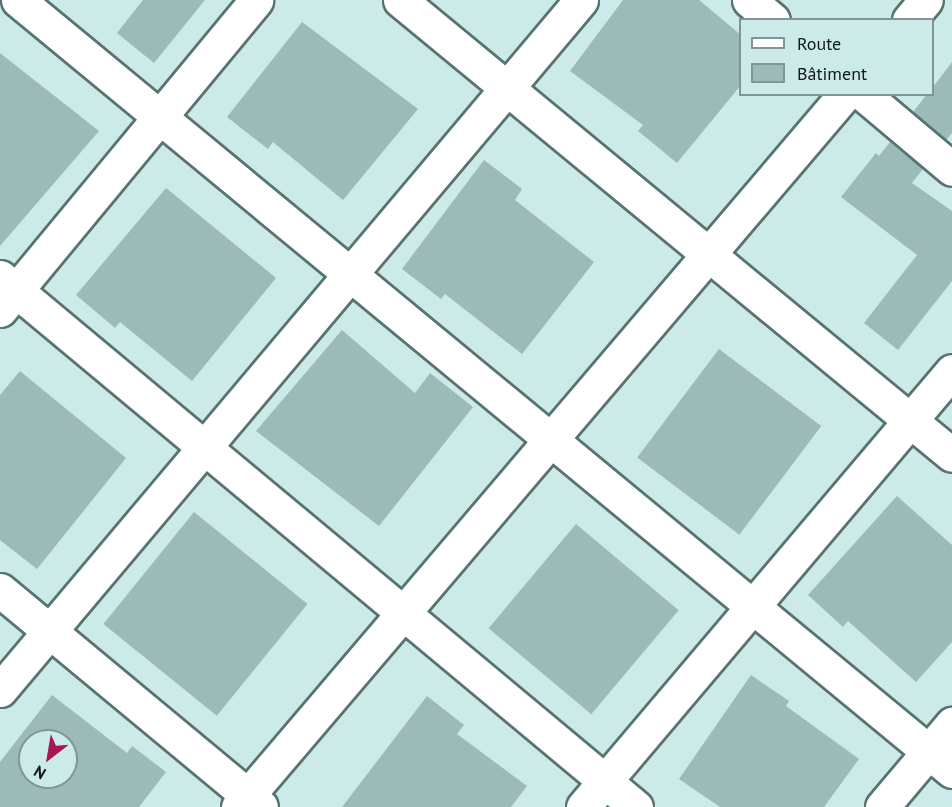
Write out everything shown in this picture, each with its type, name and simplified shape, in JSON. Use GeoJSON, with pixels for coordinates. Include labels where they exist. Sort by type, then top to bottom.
{"type":"FeatureCollection","features":[{"type":"Feature","properties":{"kind":"street"},"geometry":{"type":"LineString","coordinates":[[18,0],[940,761]]}},
{"type":"Feature","properties":{"kind":"street"},"geometry":{"type":"LineString","coordinates":[[256,0],[159,117],[5,292],[204,448],[636,807]]}},
{"type":"Feature","properties":{"kind":"street"},"geometry":{"type":"LineString","coordinates":[[400,0],[952,455]]}},
{"type":"Feature","properties":{"kind":"street"},"geometry":{"type":"LineString","coordinates":[[0,690],[581,0]]}},
{"type":"Feature","properties":{"kind":"street"},"geometry":{"type":"LineString","coordinates":[[749,0],[771,18]]}},
{"type":"Feature","properties":{"kind":"street"},"geometry":{"type":"LineString","coordinates":[[911,18],[926,0]]}},
{"type":"Feature","properties":{"kind":"street"},"geometry":{"type":"LineString","coordinates":[[0,590],[249,803],[403,613],[843,96]]}},
{"type":"Feature","properties":{"kind":"street"},"geometry":{"type":"LineString","coordinates":[[865,96],[952,169]]}},
{"type":"Feature","properties":{"kind":"street"},"geometry":{"type":"LineString","coordinates":[[583,807],[952,371]]}},
{"type":"Feature","properties":{"kind":"street"},"geometry":{"type":"LineString","coordinates":[[882,807],[940,761],[952,724]]}},
{"type":"Feature","properties":{"kind":"building"},"geometry":{"type":"Polygon","coordinates":[[[143,0],[205,0],[154,63],[117,33],[143,0]]]}},
{"type":"Feature","properties":{"kind":"building"},"geometry":{"type":"Polygon","coordinates":[[[623,0],[699,0],[739,33],[739,87],[677,163],[638,131],[643,125],[570,71],[623,0]]]}},
{"type":"Feature","properties":{"kind":"building"},"geometry":{"type":"Polygon","coordinates":[[[302,22],[418,109],[343,200],[273,142],[268,149],[227,117],[302,22]]]}},
{"type":"Feature","properties":{"kind":"building"},"geometry":{"type":"Polygon","coordinates":[[[0,53],[99,131],[0,246],[0,53]]]}},
{"type":"Feature","properties":{"kind":"building"},"geometry":{"type":"Polygon","coordinates":[[[952,62],[952,133],[946,140],[913,112],[925,96],[934,96],[934,86],[952,62]]]}},
{"type":"Feature","properties":{"kind":"building"},"geometry":{"type":"Polygon","coordinates":[[[890,142],[923,169],[912,183],[952,211],[952,281],[898,350],[864,323],[917,255],[841,197],[876,153],[879,156],[890,142]]]}},
{"type":"Feature","properties":{"kind":"building"},"geometry":{"type":"Polygon","coordinates":[[[484,160],[522,189],[515,200],[594,262],[522,354],[445,294],[441,299],[402,269],[484,160]]]}},
{"type":"Feature","properties":{"kind":"building"},"geometry":{"type":"Polygon","coordinates":[[[166,188],[276,278],[192,381],[120,322],[115,328],[76,295],[166,188]]]}},
{"type":"Feature","properties":{"kind":"building"},"geometry":{"type":"Polygon","coordinates":[[[342,330],[415,393],[430,373],[473,407],[379,526],[256,431],[342,330]]]}},
{"type":"Feature","properties":{"kind":"building"},"geometry":{"type":"Polygon","coordinates":[[[719,349],[821,426],[739,535],[637,458],[719,349]]]}},
{"type":"Feature","properties":{"kind":"building"},"geometry":{"type":"Polygon","coordinates":[[[20,371],[126,458],[37,569],[0,540],[0,395],[20,371]]]}},
{"type":"Feature","properties":{"kind":"building"},"geometry":{"type":"Polygon","coordinates":[[[897,496],[952,545],[952,642],[916,682],[848,621],[843,627],[808,595],[897,496]]]}},
{"type":"Feature","properties":{"kind":"building"},"geometry":{"type":"Polygon","coordinates":[[[194,512],[307,604],[217,716],[103,624],[194,512]]]}},
{"type":"Feature","properties":{"kind":"building"},"geometry":{"type":"Polygon","coordinates":[[[576,524],[679,610],[591,714],[489,628],[576,524]]]}},
{"type":"Feature","properties":{"kind":"building"},"geometry":{"type":"Polygon","coordinates":[[[751,675],[789,701],[786,706],[859,759],[824,807],[720,807],[679,779],[751,675]]]}},
{"type":"Feature","properties":{"kind":"building"},"geometry":{"type":"Polygon","coordinates":[[[52,695],[127,753],[132,746],[166,772],[139,807],[0,807],[0,762],[18,739],[18,789],[78,789],[78,729],[26,729],[52,695]]]}},
{"type":"Feature","properties":{"kind":"building"},"geometry":{"type":"Polygon","coordinates":[[[427,696],[464,725],[457,734],[527,786],[511,807],[342,807],[427,696]]]}}]}
